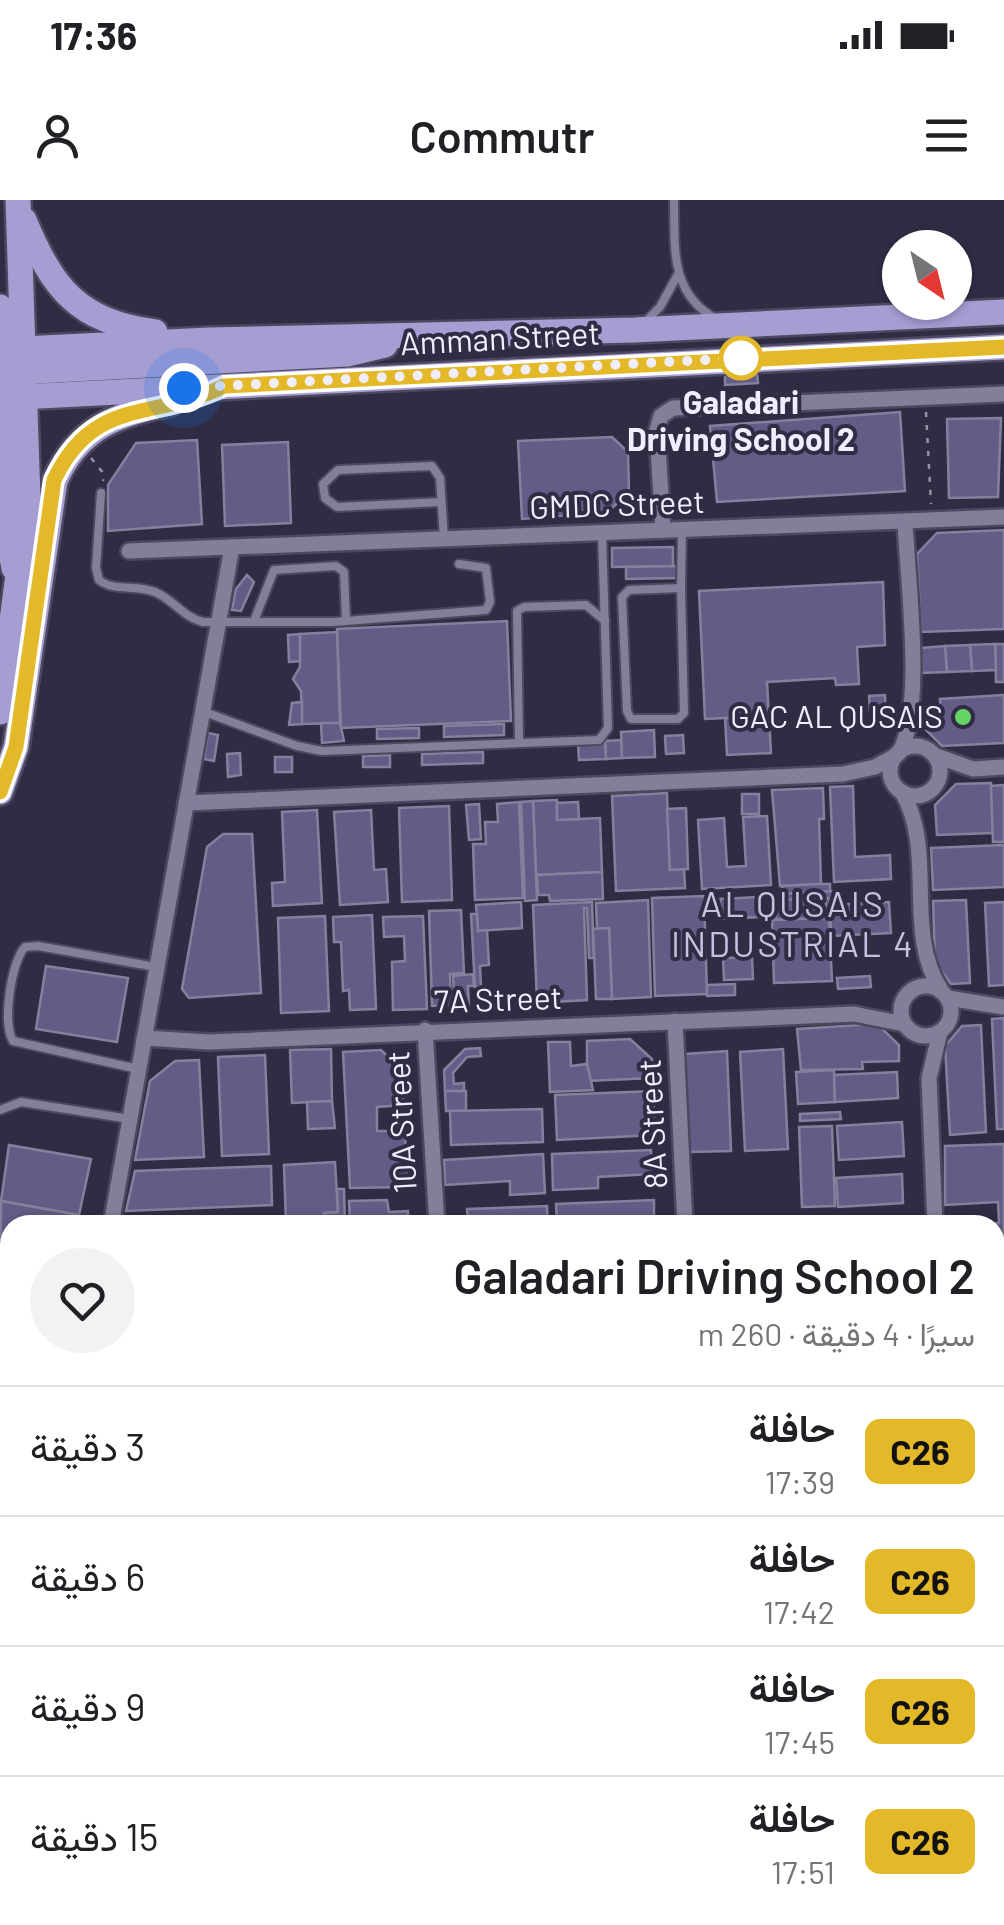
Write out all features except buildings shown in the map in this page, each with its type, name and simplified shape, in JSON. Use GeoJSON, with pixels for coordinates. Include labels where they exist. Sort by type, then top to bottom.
{"type":"FeatureCollection","features":[{"type":"Feature","properties":{"kind":"main road"},"geometry":{"type":"LineString","coordinates":[[18,204],[47,271],[84,310],[124,328],[209,340]]}},
{"type":"Feature","properties":{"kind":"main road"},"geometry":{"type":"LineString","coordinates":[[0,712],[19,582],[8,538],[9,373],[18,204]]}},
{"type":"Feature","properties":{"kind":"main road"},"geometry":{"type":"LineString","coordinates":[[0,308],[9,373]]}},
{"type":"Feature","properties":{"kind":"main road","name":"Amman Street"},"geometry":{"type":"LineString","coordinates":[[9,373],[209,340],[634,330],[1004,312]]}},
{"type":"Feature","properties":{"kind":"main road"},"geometry":{"type":"LineString","coordinates":[[9,373],[347,354],[413,334]]}},
{"type":"Feature","properties":{"kind":"main road","name":"Amman Street"},"geometry":{"type":"LineString","coordinates":[[9,373],[224,386],[1004,347]]}},
{"type":"Feature","properties":{"kind":"main road"},"geometry":{"type":"LineString","coordinates":[[0,792],[16,747],[49,502],[62,464],[78,441],[126,412],[204,396],[224,386]]}},
{"type":"Feature","properties":{"kind":"street"},"geometry":{"type":"LineString","coordinates":[[663,530],[657,430],[666,411],[680,406],[1004,394]]}},
{"type":"Feature","properties":{"kind":"street","name":"GMDC Street"},"geometry":{"type":"LineString","coordinates":[[129,551],[1004,518]]}},
{"type":"Feature","properties":{"kind":"street"},"geometry":{"type":"LineString","coordinates":[[905,521],[912,692],[908,733],[891,773],[918,827]]}},
{"type":"Feature","properties":{"kind":"street"},"geometry":{"type":"LineString","coordinates":[[114,1215],[232,547]]}},
{"type":"Feature","properties":{"kind":"street"},"geometry":{"type":"LineString","coordinates":[[912,692],[920,731],[940,771],[918,827],[923,936],[951,1012],[929,1078],[935,1215]]}},
{"type":"Feature","properties":{"kind":"street"},"geometry":{"type":"LineString","coordinates":[[186,803],[843,774],[875,767],[918,746],[973,768],[1004,767]]}},
{"type":"Feature","properties":{"kind":"street"},"geometry":{"type":"LineString","coordinates":[[843,774],[914,796],[973,768]]}},
{"type":"Feature","properties":{"kind":"street"},"geometry":{"type":"LineString","coordinates":[[923,936],[907,994],[908,1029],[929,1078]]}},
{"type":"Feature","properties":{"kind":"street"},"geometry":{"type":"LineString","coordinates":[[854,1014],[930,986],[944,994],[1002,1007]]}},
{"type":"Feature","properties":{"kind":"street"},"geometry":{"type":"LineString","coordinates":[[854,1014],[924,1036],[1002,1007]]}},
{"type":"Feature","properties":{"kind":"street","name":"7A Street"},"geometry":{"type":"LineString","coordinates":[[144,1038],[208,1042],[854,1014]]}},
{"type":"Feature","properties":{"kind":"street","name":"8A Street"},"geometry":{"type":"LineString","coordinates":[[674,1021],[685,1215]]}},
{"type":"Feature","properties":{"kind":"street","name":"10A Street"},"geometry":{"type":"LineString","coordinates":[[425,1030],[434,1215]]}},
{"type":"Feature","properties":{"kind":"lane"},"geometry":{"type":"LineString","coordinates":[[634,330],[660,307],[677,276],[674,200]]}},
{"type":"Feature","properties":{"kind":"lane"},"geometry":{"type":"LineString","coordinates":[[677,276],[697,306],[730,324]]}},
{"type":"Feature","properties":{"kind":"lane"},"geometry":{"type":"LineString","coordinates":[[442,502],[342,508],[328,502],[322,488],[328,474],[338,470],[428,465],[440,474],[442,502],[444,538]]}},
{"type":"Feature","properties":{"kind":"lane"},"geometry":{"type":"LineString","coordinates":[[102,494],[96,568],[99,580],[110,586],[152,590],[190,618],[218,622],[346,621],[486,610],[490,602],[486,568],[460,564]]}},
{"type":"Feature","properties":{"kind":"lane"},"geometry":{"type":"LineString","coordinates":[[682,530],[684,714],[678,718],[631,720],[627,711],[622,597],[629,590],[682,588]]}},
{"type":"Feature","properties":{"kind":"lane"},"geometry":{"type":"LineString","coordinates":[[202,711],[297,746],[322,751],[606,736],[602,533]]}},
{"type":"Feature","properties":{"kind":"lane"},"geometry":{"type":"LineString","coordinates":[[254,622],[274,570],[336,566],[344,572],[346,621]]}},
{"type":"Feature","properties":{"kind":"lane"},"geometry":{"type":"LineString","coordinates":[[519,743],[517,612],[524,607],[586,605],[605,620]]}},
{"type":"Feature","properties":{"kind":"lane"},"geometry":{"type":"LineString","coordinates":[[138,1069],[13,1041],[8,1028],[18,957],[25,947],[38,946],[156,967]]}},
{"type":"Feature","properties":{"kind":"lane"},"geometry":{"type":"LineString","coordinates":[[0,1110],[20,1102],[130,1119]]}},
{"type":"Feature","properties":{"kind":"path"},"geometry":{"type":"LineString","coordinates":[[925,396],[932,520]]}},
{"type":"Feature","properties":{"kind":"path"},"geometry":{"type":"LineString","coordinates":[[78,441],[104,474],[102,494]]}},
{"type":"Feature","properties":{"kind":"bus line","name":"C26"},"geometry":{"type":"LineString","coordinates":[[0,792],[16,747],[54,480],[71,448],[116,416],[204,396],[224,386],[1004,347]]}},
{"type":"Feature","properties":{"kind":"place","name":"Galadari Driving School 2"},"geometry":{"type":"Point","coordinates":[741,358]}},
{"type":"Feature","properties":{"kind":"place","name":"GAC AL QUSAIS"},"geometry":{"type":"Point","coordinates":[963,717]}},
{"type":"Feature","properties":{"kind":"district","name":"AL QUSAIS INDUSTRIAL 4"},"geometry":{"type":"Point","coordinates":[793,925]}},
{"type":"Feature","properties":{"kind":"route"},"geometry":{"type":"LineString","coordinates":[[184,388],[741,358]]}}]}
